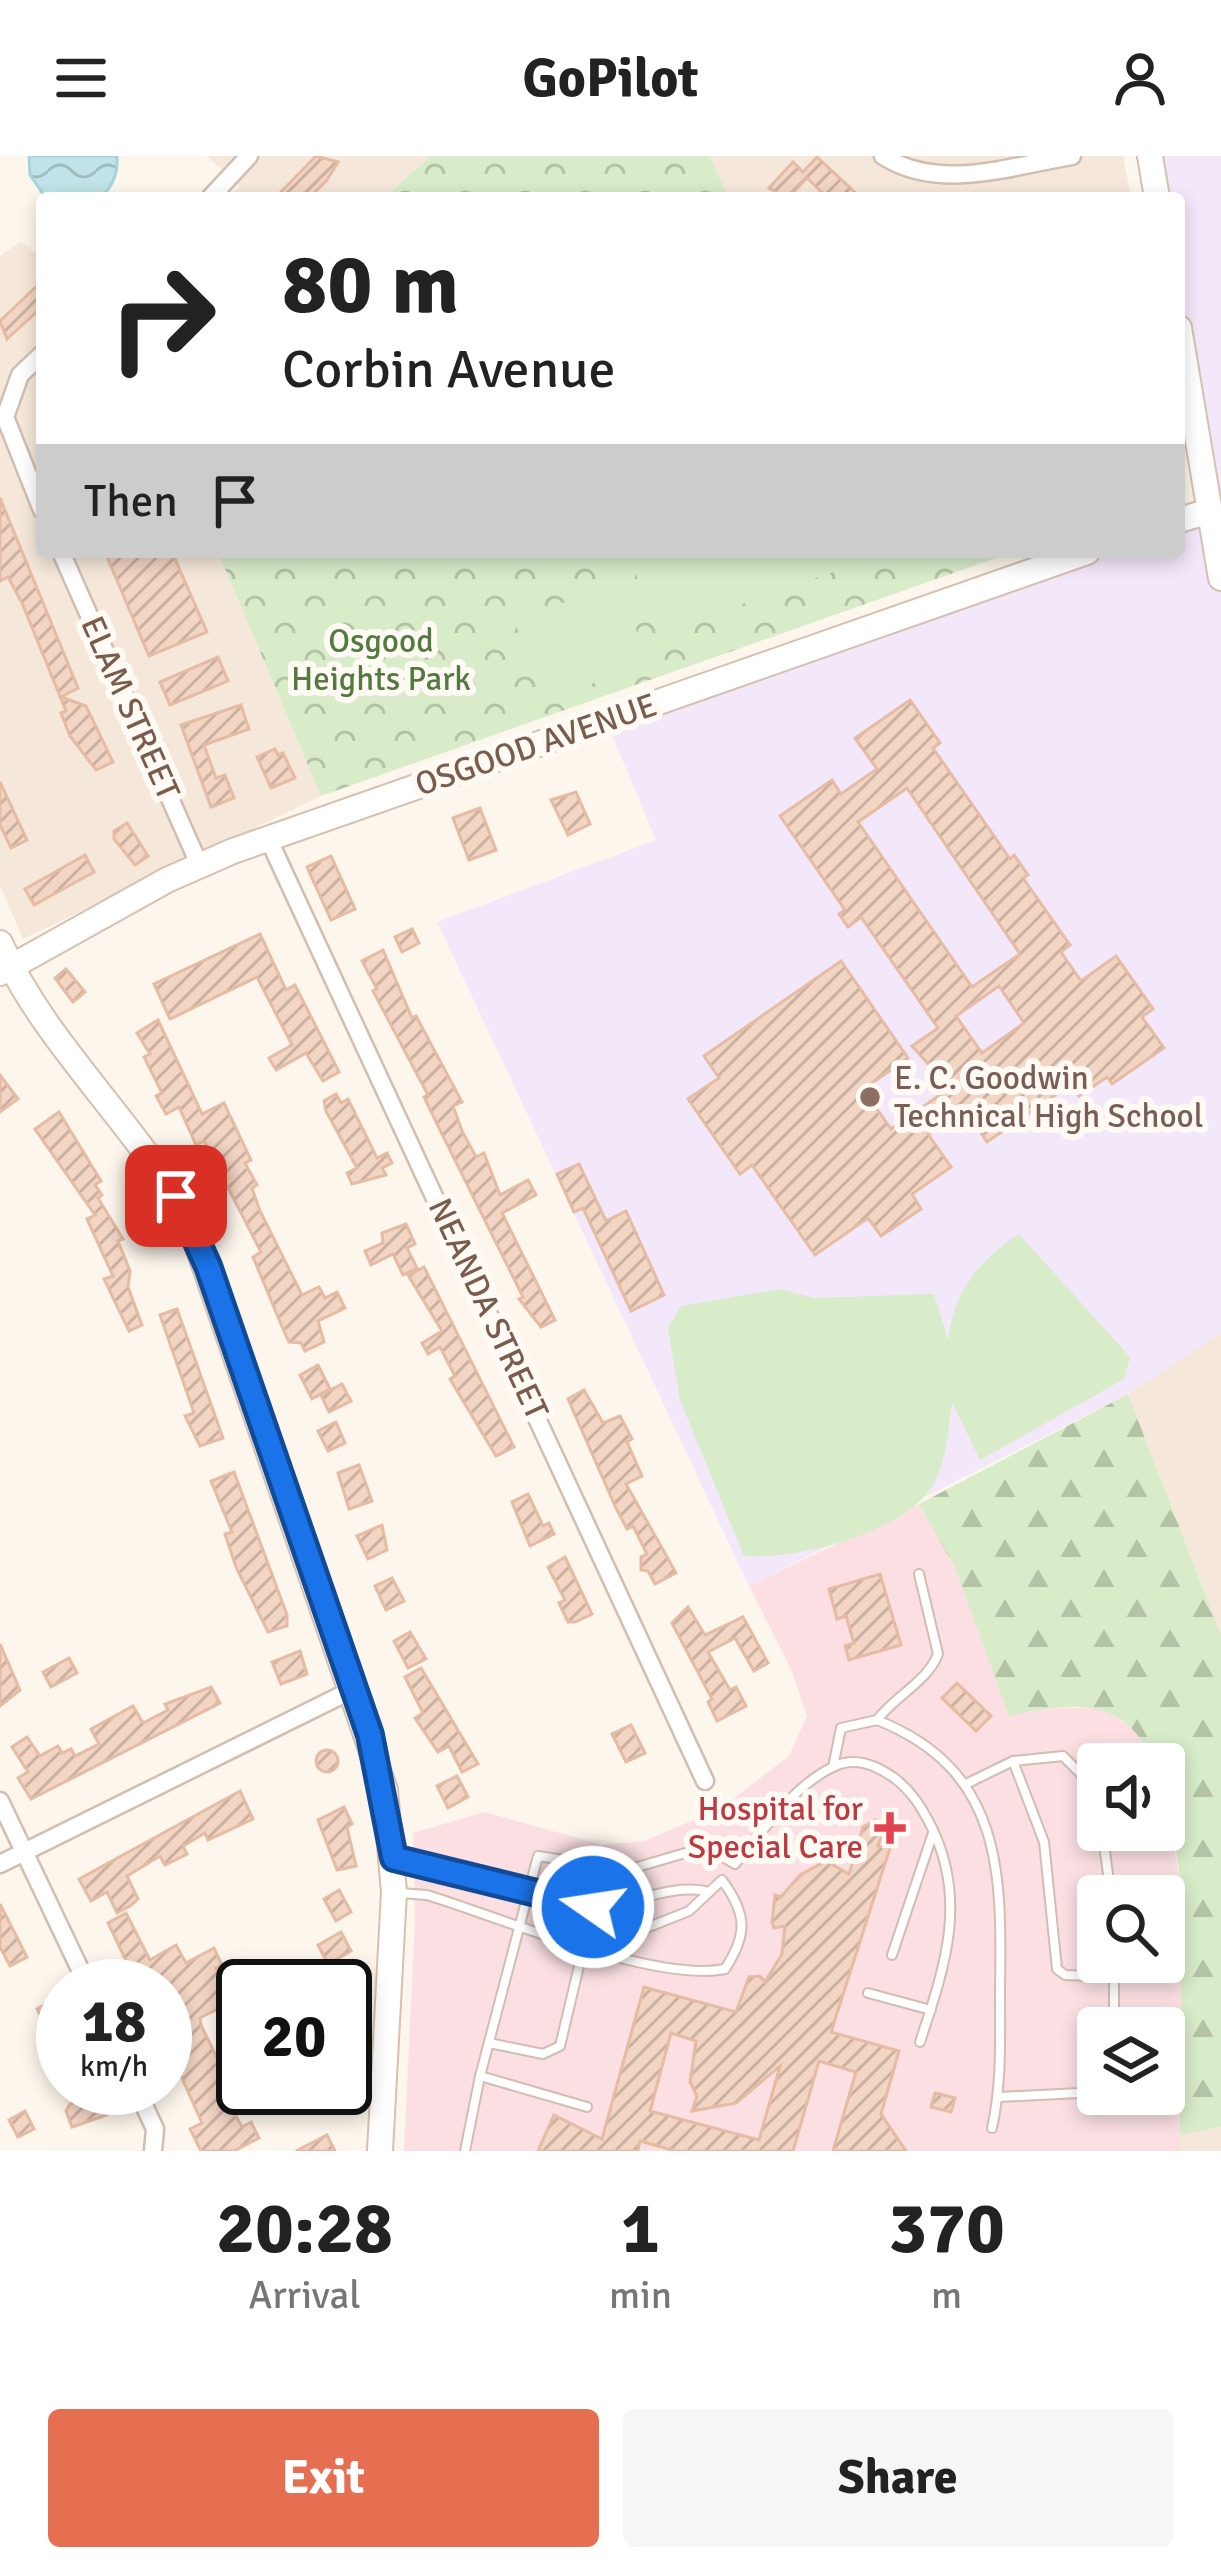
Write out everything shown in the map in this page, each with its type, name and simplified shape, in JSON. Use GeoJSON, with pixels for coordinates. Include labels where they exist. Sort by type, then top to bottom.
{"type":"FeatureCollection","features":[{"type":"Feature","properties":{"kind":"main road"},"geometry":{"type":"LineString","coordinates":[[1150,156],[1156,192]]}},
{"type":"Feature","properties":{"kind":"main road"},"geometry":{"type":"LineString","coordinates":[[1185,358],[1215,510],[1221,578]]}},
{"type":"Feature","properties":{"kind":"main road"},"geometry":{"type":"LineString","coordinates":[[1185,518],[1215,510]]}},
{"type":"Feature","properties":{"kind":"main road","name":"OSGOOD AVENUE"},"geometry":{"type":"LineString","coordinates":[[6,970],[199,864],[1071,558]]}},
{"type":"Feature","properties":{"kind":"main road"},"geometry":{"type":"LineString","coordinates":[[0,943],[6,970],[188,1218],[354,1689],[385,1790],[394,1858],[380,2151]]}},
{"type":"Feature","properties":{"kind":"street"},"geometry":{"type":"LineString","coordinates":[[216,192],[249,156]]}},
{"type":"Feature","properties":{"kind":"street"},"geometry":{"type":"LineString","coordinates":[[883,156],[906,171],[947,176],[1072,156]]}},
{"type":"Feature","properties":{"kind":"street"},"geometry":{"type":"LineString","coordinates":[[36,359],[20,374],[5,417],[36,495]]}},
{"type":"Feature","properties":{"kind":"street","name":"ELAM STREET"},"geometry":{"type":"LineString","coordinates":[[64,558],[199,864]]}},
{"type":"Feature","properties":{"kind":"street","name":"NEANDA STREET"},"geometry":{"type":"LineString","coordinates":[[268,838],[705,1781]]}},
{"type":"Feature","properties":{"kind":"street"},"geometry":{"type":"LineString","coordinates":[[0,1864],[354,1689]]}},
{"type":"Feature","properties":{"kind":"street"},"geometry":{"type":"LineString","coordinates":[[0,1801],[76,1959]]}},
{"type":"Feature","properties":{"kind":"street"},"geometry":{"type":"LineString","coordinates":[[149,2115],[155,2128],[153,2151]]}},
{"type":"Feature","properties":{"kind":"lane"},"geometry":{"type":"LineString","coordinates":[[833,1767],[841,1728],[877,1720],[894,1697],[926,1673],[938,1654],[919,1574]]}},
{"type":"Feature","properties":{"kind":"lane"},"geometry":{"type":"LineString","coordinates":[[877,1720],[936,1753],[966,1784],[994,1851],[1001,1905],[999,2097],[992,2128]]}},
{"type":"Feature","properties":{"kind":"lane"},"geometry":{"type":"LineString","coordinates":[[966,1784],[1013,1761],[1063,1756],[1077,1770]]}},
{"type":"Feature","properties":{"kind":"lane"},"geometry":{"type":"LineString","coordinates":[[592,1947],[689,1911],[705,1891],[722,1880],[772,1817],[833,1767],[853,1761],[889,1774],[919,1802],[950,1867],[953,1916],[920,2042]]}},
{"type":"Feature","properties":{"kind":"lane"},"geometry":{"type":"LineString","coordinates":[[1013,1761],[1044,1842],[1057,1970],[1077,1975]]}},
{"type":"Feature","properties":{"kind":"lane"},"geometry":{"type":"LineString","coordinates":[[892,1955],[934,1831]]}},
{"type":"Feature","properties":{"kind":"lane"},"geometry":{"type":"LineString","coordinates":[[465,2151],[479,2076],[538,1856],[627,1870],[706,1847],[735,1864]]}},
{"type":"Feature","properties":{"kind":"lane"},"geometry":{"type":"LineString","coordinates":[[394,1858],[593,1907],[626,1905],[688,1888],[705,1891]]}},
{"type":"Feature","properties":{"kind":"lane"},"geometry":{"type":"LineString","coordinates":[[394,1892],[427,1895],[693,1976],[725,1970],[743,1942],[743,1915],[722,1880]]}},
{"type":"Feature","properties":{"kind":"lane"},"geometry":{"type":"LineString","coordinates":[[489,2043],[543,2054],[560,2047],[592,1947],[593,1907]]}},
{"type":"Feature","properties":{"kind":"lane"},"geometry":{"type":"LineString","coordinates":[[868,1993],[931,2010]]}},
{"type":"Feature","properties":{"kind":"lane"},"geometry":{"type":"LineString","coordinates":[[479,2076],[587,2107]]}},
{"type":"Feature","properties":{"kind":"lane"},"geometry":{"type":"LineString","coordinates":[[999,2097],[1077,2093]]}},
{"type":"Feature","properties":{"kind":"shaded area"},"geometry":{"type":"Polygon","coordinates":[[[207,156],[430,156],[391,192],[234,192],[240,186],[207,156]]]}},
{"type":"Feature","properties":{"kind":"shaded area"},"geometry":{"type":"Polygon","coordinates":[[[710,156],[1123,156],[1130,192],[726,192],[710,156]]]}},
{"type":"Feature","properties":{"kind":"shaded area","name":"E. C. Goodwin Technical High School"},"geometry":{"type":"Polygon","coordinates":[[[1150,156],[1221,156],[1221,1333],[1128,1394],[749,1586],[437,922],[656,840],[606,721],[1070,558],[1185,558],[1185,518],[1209,511],[1185,365],[1185,192],[1156,192],[1150,156]]]}},
{"type":"Feature","properties":{"kind":"shaded area"},"geometry":{"type":"Polygon","coordinates":[[[21,241],[36,254],[36,558],[221,558],[321,796],[23,939],[0,885],[0,256],[21,241]]]}},
{"type":"Feature","properties":{"kind":"shaded area"},"geometry":{"type":"Polygon","coordinates":[[[1221,1333],[1221,1635],[1128,1394],[1221,1333]]]}},
{"type":"Feature","properties":{"kind":"shaded area","name":"Hospital for Special Care"},"geometry":{"type":"Polygon","coordinates":[[[919,1504],[955,1568],[1009,1715],[1052,1707],[1106,1709],[1143,1737],[1145,1743],[1077,1743],[1077,1851],[1175,1851],[1179,1875],[1077,1875],[1077,1983],[1181,1983],[1181,2007],[1077,2007],[1077,2115],[1180,2115],[1180,2151],[404,2151],[415,1921],[413,1833],[484,1812],[603,1845],[644,1841],[720,1809],[789,1756],[807,1716],[791,1669],[749,1586],[919,1504]]]}},
{"type":"Feature","properties":{"kind":"shaded area"},"geometry":{"type":"Polygon","coordinates":[[[1221,2127],[1221,2151],[1180,2151],[1180,2135],[1221,2127]]]}},
{"type":"Feature","properties":{"kind":"green space"},"geometry":{"type":"Polygon","coordinates":[[[430,156],[710,156],[726,192],[391,192],[430,156]]]}},
{"type":"Feature","properties":{"kind":"green space","name":"Osgood Heights Park"},"geometry":{"type":"Polygon","coordinates":[[[221,558],[996,558],[321,796],[221,558]]]}},
{"type":"Feature","properties":{"kind":"green space"},"geometry":{"type":"Polygon","coordinates":[[[630,558],[834,558],[839,570],[657,634],[630,558]]]}},
{"type":"Feature","properties":{"kind":"green space"},"geometry":{"type":"Polygon","coordinates":[[[620,583],[648,664],[543,701],[514,620],[620,583]]]}},
{"type":"Feature","properties":{"kind":"green space"},"geometry":{"type":"Polygon","coordinates":[[[1019,1234],[1130,1357],[1124,1379],[980,1460],[952,1402],[938,1475],[919,1502],[899,1517],[819,1548],[744,1556],[680,1400],[668,1328],[681,1306],[780,1289],[814,1298],[934,1294],[948,1340],[956,1306],[970,1279],[1019,1234]]]}},
{"type":"Feature","properties":{"kind":"green space"},"geometry":{"type":"Polygon","coordinates":[[[1128,1394],[1221,1635],[1221,2127],[1180,2135],[1180,2115],[1185,2115],[1185,2007],[1181,2007],[1185,1875],[1179,1875],[1176,1851],[1185,1851],[1185,1743],[1143,1743],[1128,1725],[1094,1709],[1054,1708],[1009,1716],[955,1568],[919,1504],[1128,1394]]]}},
{"type":"Feature","properties":{"kind":"water"},"geometry":{"type":"Polygon","coordinates":[[[29,156],[117,156],[117,168],[105,192],[42,192],[30,175],[29,156]]]}},
{"type":"Feature","properties":{"kind":"building"},"geometry":{"type":"Polygon","coordinates":[[[316,156],[338,162],[315,192],[281,192],[316,156]]]}},
{"type":"Feature","properties":{"kind":"building"},"geometry":{"type":"Polygon","coordinates":[[[817,157],[855,192],[822,192],[807,178],[794,192],[769,188],[793,162],[803,172],[817,157]]]}},
{"type":"Feature","properties":{"kind":"building"},"geometry":{"type":"Polygon","coordinates":[[[36,287],[36,312],[7,339],[0,321],[36,287]]]}},
{"type":"Feature","properties":{"kind":"building"},"geometry":{"type":"Polygon","coordinates":[[[0,498],[78,688],[61,697],[86,706],[113,762],[96,770],[70,736],[61,713],[66,711],[22,603],[8,577],[0,581],[0,498]]]}},
{"type":"Feature","properties":{"kind":"building"},"geometry":{"type":"Polygon","coordinates":[[[108,558],[175,558],[207,632],[149,656],[108,558]]]}},
{"type":"Feature","properties":{"kind":"building"},"geometry":{"type":"Polygon","coordinates":[[[218,657],[228,681],[170,705],[160,682],[218,657]]]}},
{"type":"Feature","properties":{"kind":"building"},"geometry":{"type":"Polygon","coordinates":[[[910,700],[940,743],[933,748],[1010,859],[1014,855],[1028,875],[1023,878],[1070,945],[1061,952],[1081,981],[1116,956],[1153,1009],[1142,1017],[1164,1048],[1112,1084],[1107,1077],[1079,1096],[1071,1084],[987,1142],[965,1109],[928,1134],[951,1167],[912,1194],[921,1209],[881,1236],[868,1218],[815,1255],[752,1165],[740,1174],[688,1099],[719,1078],[704,1056],[841,961],[908,1058],[863,1089],[891,1129],[950,1088],[912,1046],[938,1028],[861,917],[848,927],[839,914],[845,910],[780,816],[832,780],[841,794],[877,769],[855,738],[910,700]],[[907,788],[858,822],[972,987],[1020,954],[907,788]],[[999,986],[956,1016],[982,1053],[1024,1023],[999,986]]]}},
{"type":"Feature","properties":{"kind":"building"},"geometry":{"type":"Polygon","coordinates":[[[241,705],[249,729],[204,745],[216,778],[225,775],[234,798],[211,807],[181,725],[241,705]]]}},
{"type":"Feature","properties":{"kind":"building"},"geometry":{"type":"Polygon","coordinates":[[[275,749],[278,755],[283,753],[295,778],[271,788],[257,757],[275,749]]]}},
{"type":"Feature","properties":{"kind":"building"},"geometry":{"type":"Polygon","coordinates":[[[0,782],[27,840],[11,848],[0,825],[0,782]]]}},
{"type":"Feature","properties":{"kind":"building"},"geometry":{"type":"Polygon","coordinates":[[[576,792],[590,824],[568,835],[551,800],[576,792]]]}},
{"type":"Feature","properties":{"kind":"building"},"geometry":{"type":"Polygon","coordinates":[[[480,808],[496,850],[469,860],[453,818],[480,808]]]}},
{"type":"Feature","properties":{"kind":"building"},"geometry":{"type":"Polygon","coordinates":[[[127,823],[148,856],[135,865],[114,839],[114,831],[127,823]]]}},
{"type":"Feature","properties":{"kind":"building"},"geometry":{"type":"Polygon","coordinates":[[[85,855],[94,872],[34,905],[25,889],[85,855]]]}},
{"type":"Feature","properties":{"kind":"building"},"geometry":{"type":"Polygon","coordinates":[[[331,856],[355,909],[331,920],[307,867],[331,856]]]}},
{"type":"Feature","properties":{"kind":"building"},"geometry":{"type":"Polygon","coordinates":[[[412,929],[419,943],[402,952],[395,937],[412,929]]]}},
{"type":"Feature","properties":{"kind":"building"},"geometry":{"type":"Polygon","coordinates":[[[260,934],[286,990],[295,985],[339,1072],[323,1081],[306,1053],[276,1070],[269,1058],[292,1045],[257,977],[170,1019],[154,984],[260,934]]]}},
{"type":"Feature","properties":{"kind":"building"},"geometry":{"type":"Polygon","coordinates":[[[383,950],[412,1018],[416,1016],[462,1102],[453,1106],[476,1157],[484,1153],[500,1195],[528,1180],[536,1195],[502,1213],[555,1320],[541,1327],[519,1299],[523,1297],[424,1097],[428,1095],[373,991],[377,989],[362,961],[383,950]]]}},
{"type":"Feature","properties":{"kind":"building"},"geometry":{"type":"Polygon","coordinates":[[[66,969],[85,992],[73,1002],[55,978],[66,969]]]}},
{"type":"Feature","properties":{"kind":"building"},"geometry":{"type":"Polygon","coordinates":[[[158,1020],[202,1114],[224,1103],[251,1160],[245,1163],[257,1185],[252,1188],[260,1211],[302,1295],[319,1287],[325,1298],[337,1292],[345,1308],[318,1321],[324,1342],[305,1351],[301,1343],[289,1342],[253,1257],[261,1252],[204,1141],[196,1145],[179,1107],[166,1114],[156,1096],[162,1093],[144,1057],[150,1054],[137,1033],[158,1020]]]}},
{"type":"Feature","properties":{"kind":"building"},"geometry":{"type":"Polygon","coordinates":[[[0,1075],[18,1099],[0,1112],[0,1075]]]}},
{"type":"Feature","properties":{"kind":"building"},"geometry":{"type":"Polygon","coordinates":[[[336,1094],[341,1103],[348,1099],[377,1158],[387,1153],[392,1163],[382,1168],[386,1175],[352,1184],[347,1173],[357,1168],[324,1101],[336,1094]]]}},
{"type":"Feature","properties":{"kind":"building"},"geometry":{"type":"Polygon","coordinates":[[[59,1112],[101,1181],[95,1185],[102,1195],[98,1198],[123,1239],[118,1241],[130,1271],[128,1287],[142,1325],[129,1331],[104,1279],[113,1276],[87,1219],[95,1215],[35,1129],[59,1112]]]}},
{"type":"Feature","properties":{"kind":"building"},"geometry":{"type":"Polygon","coordinates":[[[579,1164],[606,1221],[626,1211],[664,1295],[631,1311],[583,1208],[574,1212],[557,1174],[579,1164]]]}},
{"type":"Feature","properties":{"kind":"building"},"geometry":{"type":"Polygon","coordinates":[[[406,1224],[415,1244],[407,1248],[417,1268],[403,1275],[393,1254],[371,1265],[365,1251],[383,1243],[382,1233],[406,1224]]]}},
{"type":"Feature","properties":{"kind":"building"},"geometry":{"type":"Polygon","coordinates":[[[424,1267],[514,1447],[496,1456],[450,1379],[455,1376],[440,1347],[428,1354],[422,1343],[442,1331],[408,1275],[424,1267]]]}},
{"type":"Feature","properties":{"kind":"building"},"geometry":{"type":"Polygon","coordinates":[[[177,1309],[223,1438],[200,1446],[185,1416],[194,1413],[160,1315],[177,1309]]]}},
{"type":"Feature","properties":{"kind":"building"},"geometry":{"type":"Polygon","coordinates":[[[318,1365],[330,1389],[312,1399],[300,1375],[318,1365]]]}},
{"type":"Feature","properties":{"kind":"building"},"geometry":{"type":"Polygon","coordinates":[[[342,1384],[351,1401],[329,1412],[321,1395],[342,1384]]]}},
{"type":"Feature","properties":{"kind":"building"},"geometry":{"type":"Polygon","coordinates":[[[584,1390],[603,1423],[620,1416],[632,1439],[627,1442],[642,1476],[626,1484],[676,1573],[655,1584],[648,1571],[641,1570],[641,1557],[647,1554],[633,1526],[627,1529],[616,1508],[568,1399],[584,1390]]]}},
{"type":"Feature","properties":{"kind":"building"},"geometry":{"type":"Polygon","coordinates":[[[336,1422],[345,1443],[328,1451],[318,1431],[336,1422]]]}},
{"type":"Feature","properties":{"kind":"building"},"geometry":{"type":"Polygon","coordinates":[[[359,1465],[372,1501],[349,1509],[338,1473],[359,1465]]]}},
{"type":"Feature","properties":{"kind":"building"},"geometry":{"type":"Polygon","coordinates":[[[234,1472],[287,1615],[287,1626],[268,1632],[236,1567],[225,1534],[232,1532],[211,1481],[234,1472]]]}},
{"type":"Feature","properties":{"kind":"building"},"geometry":{"type":"Polygon","coordinates":[[[528,1494],[543,1526],[549,1523],[554,1534],[530,1546],[512,1502],[528,1494]]]}},
{"type":"Feature","properties":{"kind":"building"},"geometry":{"type":"Polygon","coordinates":[[[382,1525],[387,1550],[368,1559],[357,1536],[382,1525]]]}},
{"type":"Feature","properties":{"kind":"building"},"geometry":{"type":"Polygon","coordinates":[[[565,1557],[592,1614],[575,1622],[568,1622],[559,1603],[565,1600],[548,1567],[565,1557]]]}},
{"type":"Feature","properties":{"kind":"building"},"geometry":{"type":"Polygon","coordinates":[[[880,1574],[901,1645],[849,1660],[845,1646],[854,1643],[846,1616],[837,1619],[829,1589],[880,1574]]]}},
{"type":"Feature","properties":{"kind":"building"},"geometry":{"type":"Polygon","coordinates":[[[392,1578],[404,1601],[386,1610],[375,1586],[392,1578]]]}},
{"type":"Feature","properties":{"kind":"building"},"geometry":{"type":"Polygon","coordinates":[[[688,1607],[705,1635],[743,1617],[768,1663],[754,1671],[735,1638],[708,1652],[730,1690],[736,1687],[746,1706],[717,1721],[708,1702],[712,1699],[672,1623],[688,1607]]]}},
{"type":"Feature","properties":{"kind":"building"},"geometry":{"type":"Polygon","coordinates":[[[410,1632],[426,1659],[408,1668],[394,1641],[410,1632]]]}},
{"type":"Feature","properties":{"kind":"building"},"geometry":{"type":"Polygon","coordinates":[[[0,1644],[20,1690],[0,1706],[0,1644]]]}},
{"type":"Feature","properties":{"kind":"building"},"geometry":{"type":"Polygon","coordinates":[[[300,1651],[307,1674],[281,1684],[272,1662],[300,1651]]]}},
{"type":"Feature","properties":{"kind":"building"},"geometry":{"type":"Polygon","coordinates":[[[69,1658],[77,1673],[51,1687],[43,1672],[69,1658]]]}},
{"type":"Feature","properties":{"kind":"building"},"geometry":{"type":"Polygon","coordinates":[[[421,1668],[478,1764],[462,1772],[449,1746],[438,1752],[415,1718],[423,1713],[405,1677],[421,1668]]]}},
{"type":"Feature","properties":{"kind":"building"},"geometry":{"type":"Polygon","coordinates":[[[957,1683],[991,1716],[976,1731],[942,1698],[957,1683]]]}},
{"type":"Feature","properties":{"kind":"building"},"geometry":{"type":"Polygon","coordinates":[[[211,1687],[220,1703],[31,1799],[18,1778],[28,1772],[12,1747],[27,1737],[40,1756],[58,1746],[62,1753],[71,1749],[75,1756],[99,1744],[91,1729],[133,1706],[143,1723],[168,1710],[165,1704],[211,1687]]]}},
{"type":"Feature","properties":{"kind":"building"},"geometry":{"type":"Polygon","coordinates":[[[631,1725],[645,1753],[626,1762],[612,1734],[631,1725]]]}},
{"type":"Feature","properties":{"kind":"building"},"geometry":{"type":"Polygon","coordinates":[[[327,1750],[338,1761],[327,1772],[316,1761],[327,1750]]]}},
{"type":"Feature","properties":{"kind":"building"},"geometry":{"type":"Polygon","coordinates":[[[457,1776],[468,1797],[448,1808],[437,1786],[457,1776]]]}},
{"type":"Feature","properties":{"kind":"building"},"geometry":{"type":"Polygon","coordinates":[[[240,1791],[253,1819],[208,1840],[205,1833],[183,1846],[187,1854],[165,1865],[160,1856],[127,1876],[138,1899],[117,1913],[107,1892],[91,1901],[79,1879],[240,1791]]]}},
{"type":"Feature","properties":{"kind":"building"},"geometry":{"type":"Polygon","coordinates":[[[344,1807],[352,1824],[347,1827],[356,1866],[337,1870],[318,1820],[344,1807]]]}},
{"type":"Feature","properties":{"kind":"building"},"geometry":{"type":"Polygon","coordinates":[[[875,1820],[882,1834],[878,1846],[890,1848],[831,2032],[899,2051],[881,2114],[906,2151],[833,2151],[856,2072],[819,2061],[793,2151],[675,2151],[640,2141],[638,2151],[538,2151],[554,2115],[602,2139],[644,1987],[736,2012],[749,1977],[760,1976],[765,1982],[782,1954],[785,1926],[774,1928],[772,1922],[775,1895],[781,1897],[800,1875],[826,1861],[849,1874],[863,1827],[875,1820]],[[671,2033],[650,2111],[759,2140],[780,2066],[736,2103],[692,2111],[697,2096],[690,2082],[696,2041],[671,2033]]]}},
{"type":"Feature","properties":{"kind":"building"},"geometry":{"type":"Polygon","coordinates":[[[339,1890],[351,1912],[336,1921],[324,1899],[339,1890]]]}},
{"type":"Feature","properties":{"kind":"building"},"geometry":{"type":"Polygon","coordinates":[[[0,1904],[27,1957],[10,1966],[0,1947],[0,1904]]]}},
{"type":"Feature","properties":{"kind":"building"},"geometry":{"type":"Polygon","coordinates":[[[126,1913],[149,1959],[125,1959],[108,1923],[126,1913]]]}},
{"type":"Feature","properties":{"kind":"building"},"geometry":{"type":"Polygon","coordinates":[[[341,1932],[351,1951],[325,1959],[318,1945],[341,1932]]]}},
{"type":"Feature","properties":{"kind":"building"},"geometry":{"type":"Polygon","coordinates":[[[176,1945],[184,1959],[152,1959],[176,1945]]]}},
{"type":"Feature","properties":{"kind":"building"},"geometry":{"type":"Polygon","coordinates":[[[214,1948],[219,1959],[216,2010],[200,2018],[216,2056],[216,2115],[236,2115],[242,2127],[251,2122],[259,2138],[234,2151],[201,2151],[190,2129],[202,2123],[192,2101],[192,1960],[214,1948]]]}},
{"type":"Feature","properties":{"kind":"building"},"geometry":{"type":"Polygon","coordinates":[[[935,2093],[955,2098],[951,2112],[931,2107],[935,2093]]]}},
{"type":"Feature","properties":{"kind":"building"},"geometry":{"type":"Polygon","coordinates":[[[25,2111],[34,2129],[18,2137],[9,2120],[25,2111]]]}},
{"type":"Feature","properties":{"kind":"building"},"geometry":{"type":"Polygon","coordinates":[[[68,2115],[107,2115],[72,2127],[68,2115]]]}},
{"type":"Feature","properties":{"kind":"building"},"geometry":{"type":"Polygon","coordinates":[[[327,2135],[335,2151],[296,2151],[327,2135]]]}},
{"type":"Feature","properties":{"kind":"place","name":"E. C. Goodwin Technical High School"},"geometry":{"type":"Point","coordinates":[870,1097]}},
{"type":"Feature","properties":{"kind":"place","name":"Hospital for Special Care"},"geometry":{"type":"Point","coordinates":[890,1828]}},
{"type":"Feature","properties":{"kind":"route"},"geometry":{"type":"LineString","coordinates":[[176,1196],[208,1266],[370,1735],[385,1790],[394,1858],[593,1907]]}}]}
